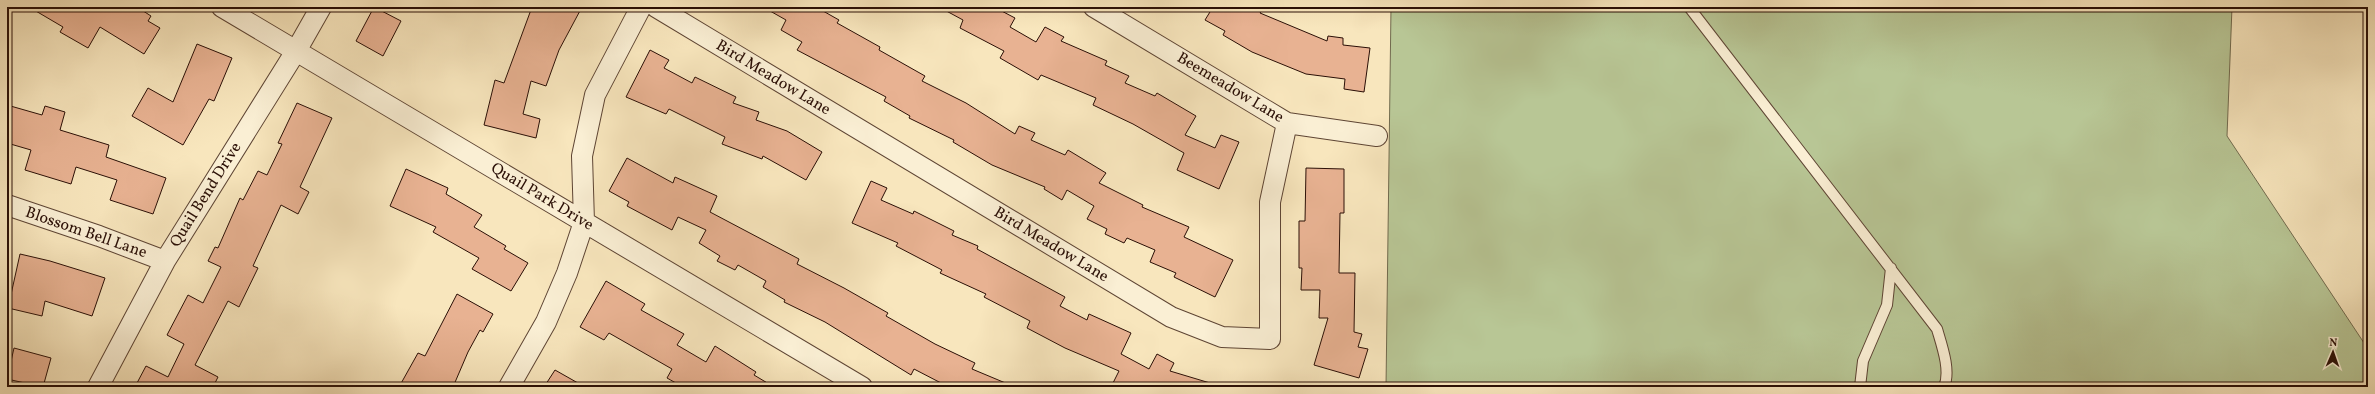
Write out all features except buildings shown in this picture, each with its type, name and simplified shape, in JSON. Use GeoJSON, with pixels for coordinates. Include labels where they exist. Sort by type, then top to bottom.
{"type":"FeatureCollection","features":[{"type":"Feature","properties":{"kind":"street","name":"Quail Park Drive"},"geometry":{"type":"LineString","coordinates":[[222,7],[862,387]]}},
{"type":"Feature","properties":{"kind":"street","name":"Quail Bend Drive"},"geometry":{"type":"LineString","coordinates":[[98,387],[165,261],[296,51],[321,7]]}},
{"type":"Feature","properties":{"kind":"street"},"geometry":{"type":"LineString","coordinates":[[509,387],[546,322],[567,273],[584,222],[582,156],[594,95],[641,7]]}},
{"type":"Feature","properties":{"kind":"street","name":"Bird Meadow Lane"},"geometry":{"type":"LineString","coordinates":[[656,7],[1171,317],[1222,337],[1270,339],[1270,202],[1287,124]]}},
{"type":"Feature","properties":{"kind":"street","name":"Beemeadow Lane"},"geometry":{"type":"LineString","coordinates":[[1094,7],[1287,124],[1377,136]]}},
{"type":"Feature","properties":{"kind":"street","name":"Blossom Bell Lane"},"geometry":{"type":"LineString","coordinates":[[7,205],[99,236],[165,261]]}},
{"type":"Feature","properties":{"kind":"lane"},"geometry":{"type":"LineString","coordinates":[[1689,7],[1937,329],[1944,356],[1946,382],[1944,387]]}},
{"type":"Feature","properties":{"kind":"lane"},"geometry":{"type":"LineString","coordinates":[[1860,387],[1864,361],[1887,305],[1891,268]]}},
{"type":"Feature","properties":{"kind":"green space"},"geometry":{"type":"Polygon","coordinates":[[[1391,7],[2232,7],[2227,136],[2368,349],[2368,387],[1386,387],[1391,7]]]}}]}
